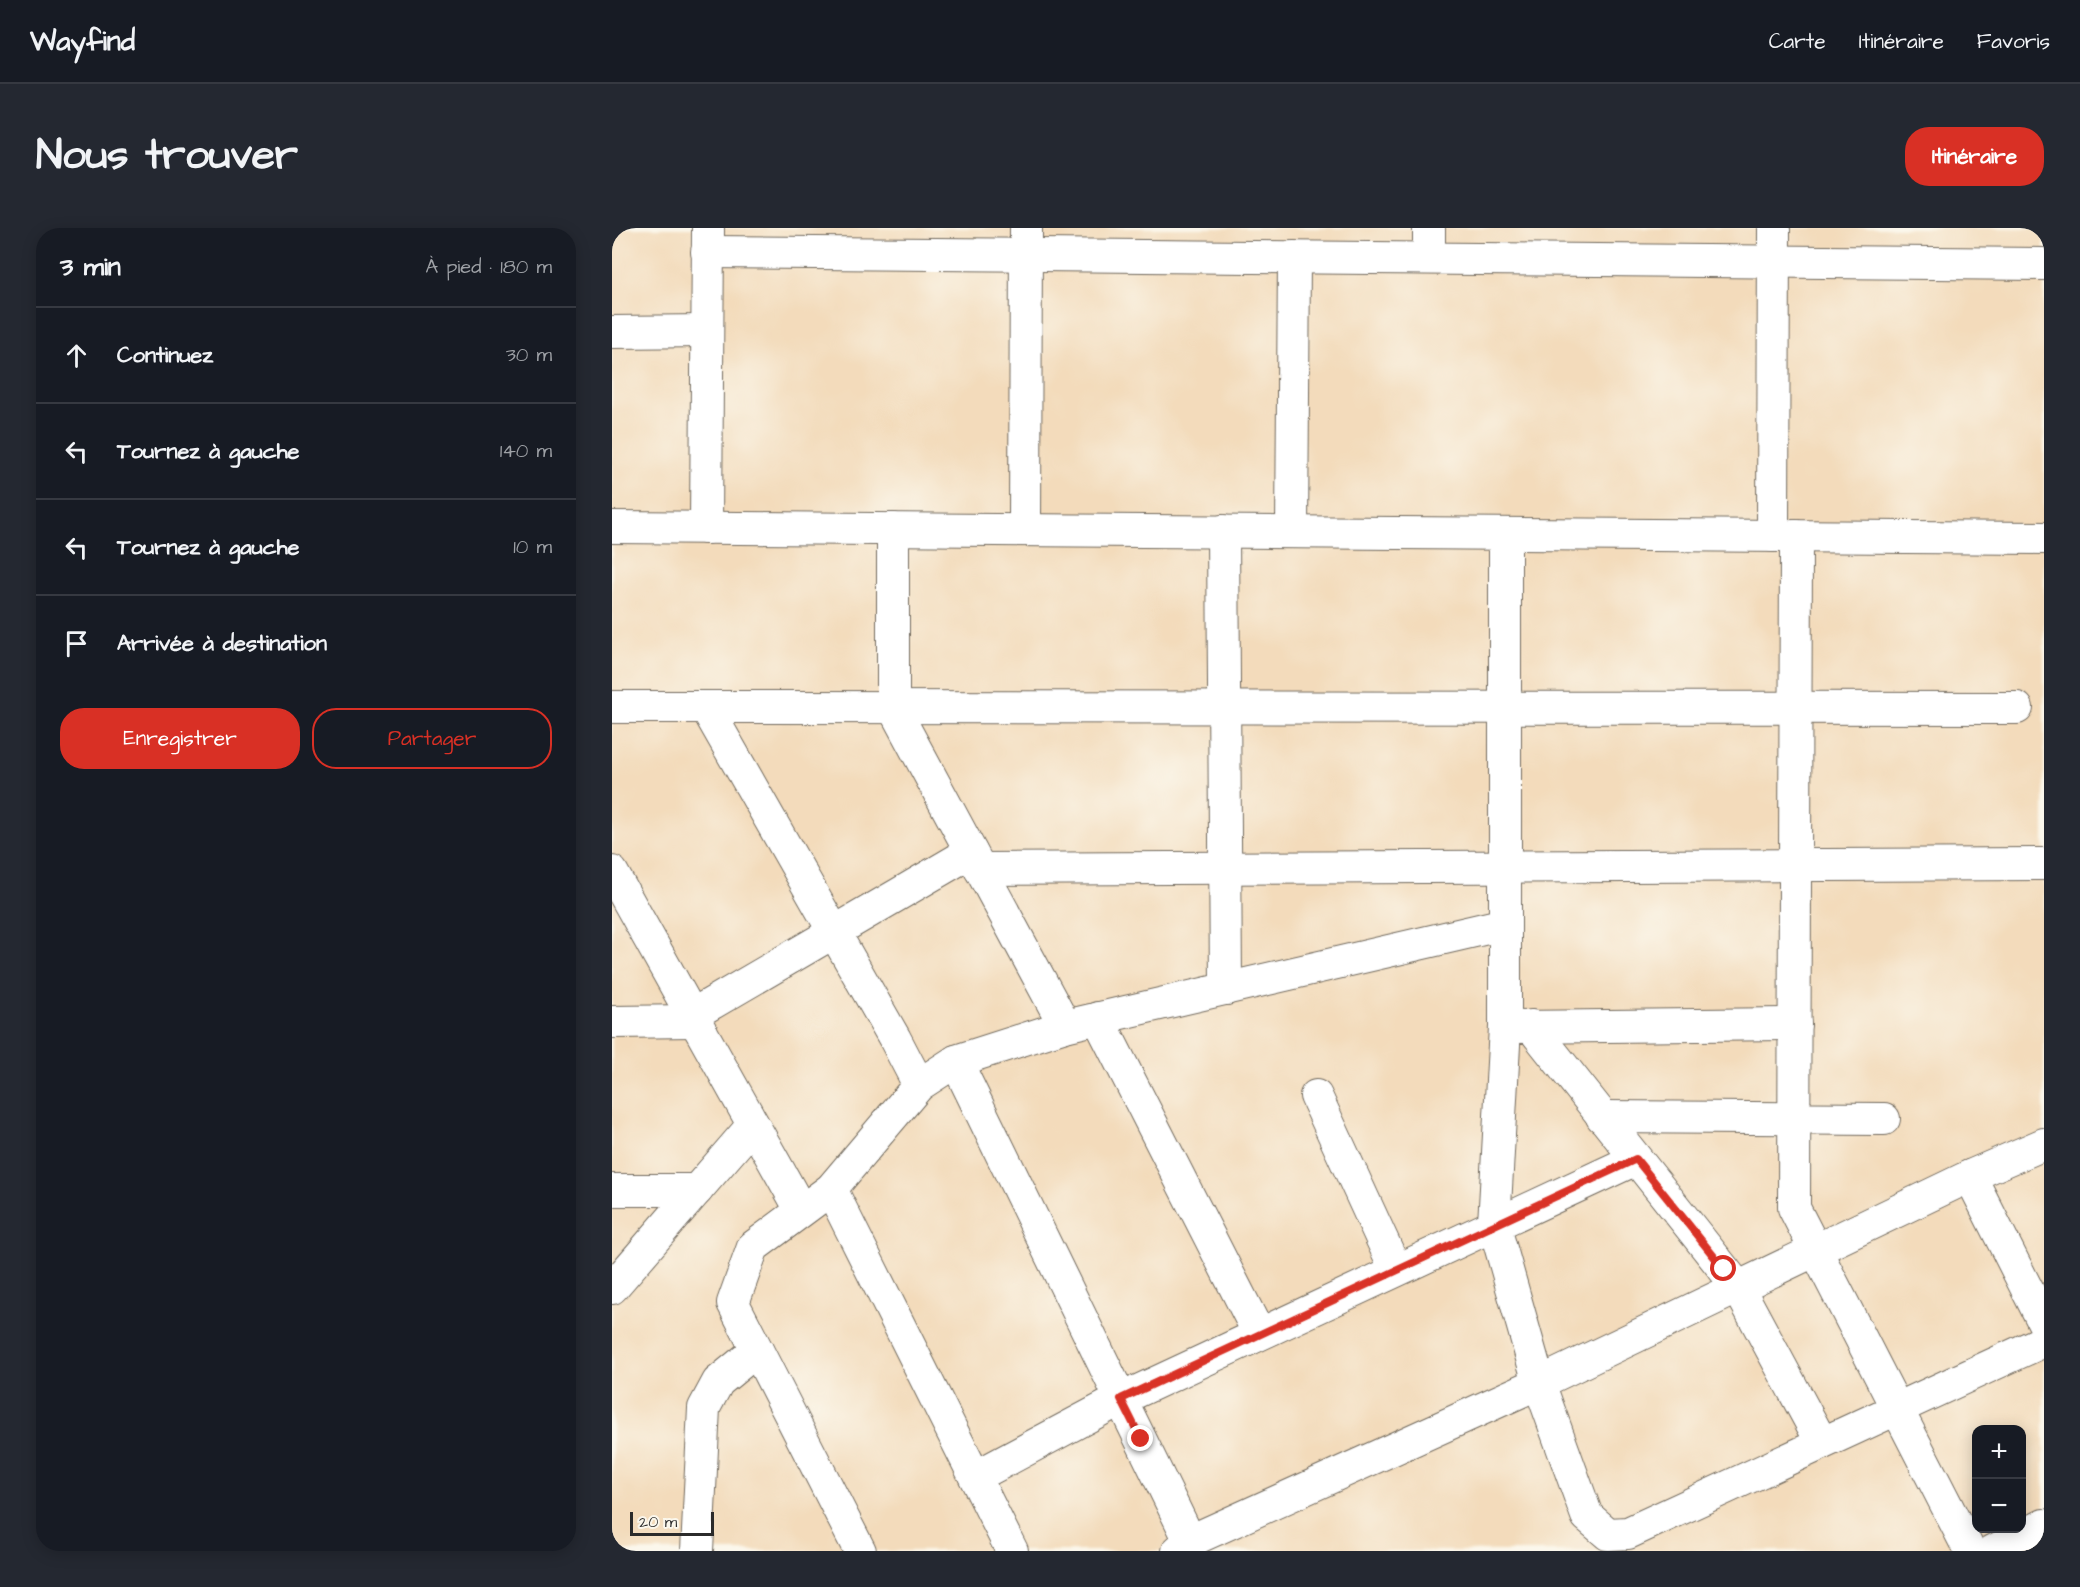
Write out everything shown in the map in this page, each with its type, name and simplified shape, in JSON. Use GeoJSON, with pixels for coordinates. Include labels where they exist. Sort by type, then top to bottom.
{"type":"FeatureCollection","features":[{"type":"Feature","properties":{"kind":"street"},"geometry":{"type":"LineString","coordinates":[[1774,228],[1784,536],[1795,708],[1794,1208],[1970,1551]]}},
{"type":"Feature","properties":{"kind":"street"},"geometry":{"type":"LineString","coordinates":[[706,528],[708,240],[1027,241],[1294,257],[1429,243],[1774,262],[2044,264]]}},
{"type":"Feature","properties":{"kind":"street"},"geometry":{"type":"LineString","coordinates":[[1025,530],[1027,241]]}},
{"type":"Feature","properties":{"kind":"street"},"geometry":{"type":"LineString","coordinates":[[1292,532],[1294,257]]}},
{"type":"Feature","properties":{"kind":"street"},"geometry":{"type":"LineString","coordinates":[[612,332],[707,331]]}},
{"type":"Feature","properties":{"kind":"street"},"geometry":{"type":"LineString","coordinates":[[612,527],[2044,538]]}},
{"type":"Feature","properties":{"kind":"street"},"geometry":{"type":"LineString","coordinates":[[893,529],[892,707],[1065,1026]]}},
{"type":"Feature","properties":{"kind":"street"},"geometry":{"type":"LineString","coordinates":[[1223,531],[1226,989]]}},
{"type":"Feature","properties":{"kind":"street"},"geometry":{"type":"LineString","coordinates":[[1505,534],[1505,924],[1518,1027],[1494,1224],[1539,1383],[1587,1516],[1608,1534],[1633,1542],[1822,1443],[2044,1341]]}},
{"type":"Feature","properties":{"kind":"street"},"geometry":{"type":"LineString","coordinates":[[612,706],[2017,708]]}},
{"type":"Feature","properties":{"kind":"street"},"geometry":{"type":"LineString","coordinates":[[706,707],[919,1085]]}},
{"type":"Feature","properties":{"kind":"street"},"geometry":{"type":"LineString","coordinates":[[612,1022],[694,1018],[834,932],[976,861],[1226,868],[2044,864]]}},
{"type":"Feature","properties":{"kind":"street"},"geometry":{"type":"LineString","coordinates":[[612,872],[801,1210]]}},
{"type":"Feature","properties":{"kind":"street"},"geometry":{"type":"LineString","coordinates":[[860,1551],[733,1303],[753,1247],[831,1189],[919,1085],[956,1061],[1065,1026],[1505,924]]}},
{"type":"Feature","properties":{"kind":"street"},"geometry":{"type":"LineString","coordinates":[[1098,1018],[1259,1335]]}},
{"type":"Feature","properties":{"kind":"street"},"geometry":{"type":"LineString","coordinates":[[1518,1027],[1795,1024]]}},
{"type":"Feature","properties":{"kind":"street"},"geometry":{"type":"LineString","coordinates":[[1518,1027],[1602,1117],[1738,1287],[1822,1443]]}},
{"type":"Feature","properties":{"kind":"street"},"geometry":{"type":"LineString","coordinates":[[956,1061],[1121,1399],[1186,1548],[1539,1383],[1970,1176],[2044,1144]]}},
{"type":"Feature","properties":{"kind":"street"},"geometry":{"type":"LineString","coordinates":[[1316,1096],[1396,1270]]}},
{"type":"Feature","properties":{"kind":"street"},"geometry":{"type":"LineString","coordinates":[[1602,1117],[1884,1119]]}},
{"type":"Feature","properties":{"kind":"street"},"geometry":{"type":"LineString","coordinates":[[612,1288],[753,1125]]}},
{"type":"Feature","properties":{"kind":"street"},"geometry":{"type":"LineString","coordinates":[[975,1477],[1121,1399],[1636,1159]]}},
{"type":"Feature","properties":{"kind":"street"},"geometry":{"type":"LineString","coordinates":[[1970,1176],[2044,1323]]}},
{"type":"Feature","properties":{"kind":"street"},"geometry":{"type":"LineString","coordinates":[[831,1189],[1012,1551]]}},
{"type":"Feature","properties":{"kind":"street"},"geometry":{"type":"LineString","coordinates":[[612,1190],[697,1190]]}},
{"type":"Feature","properties":{"kind":"street"},"geometry":{"type":"LineString","coordinates":[[697,1551],[704,1408],[717,1382],[757,1350]]}},
{"type":"Feature","properties":{"kind":"street"},"geometry":{"type":"LineString","coordinates":[[1992,1551],[2044,1525]]}},
{"type":"Feature","properties":{"kind":"route"},"geometry":{"type":"LineString","coordinates":[[1141,1439],[1121,1399],[1636,1159],[1724,1269]]}}]}
